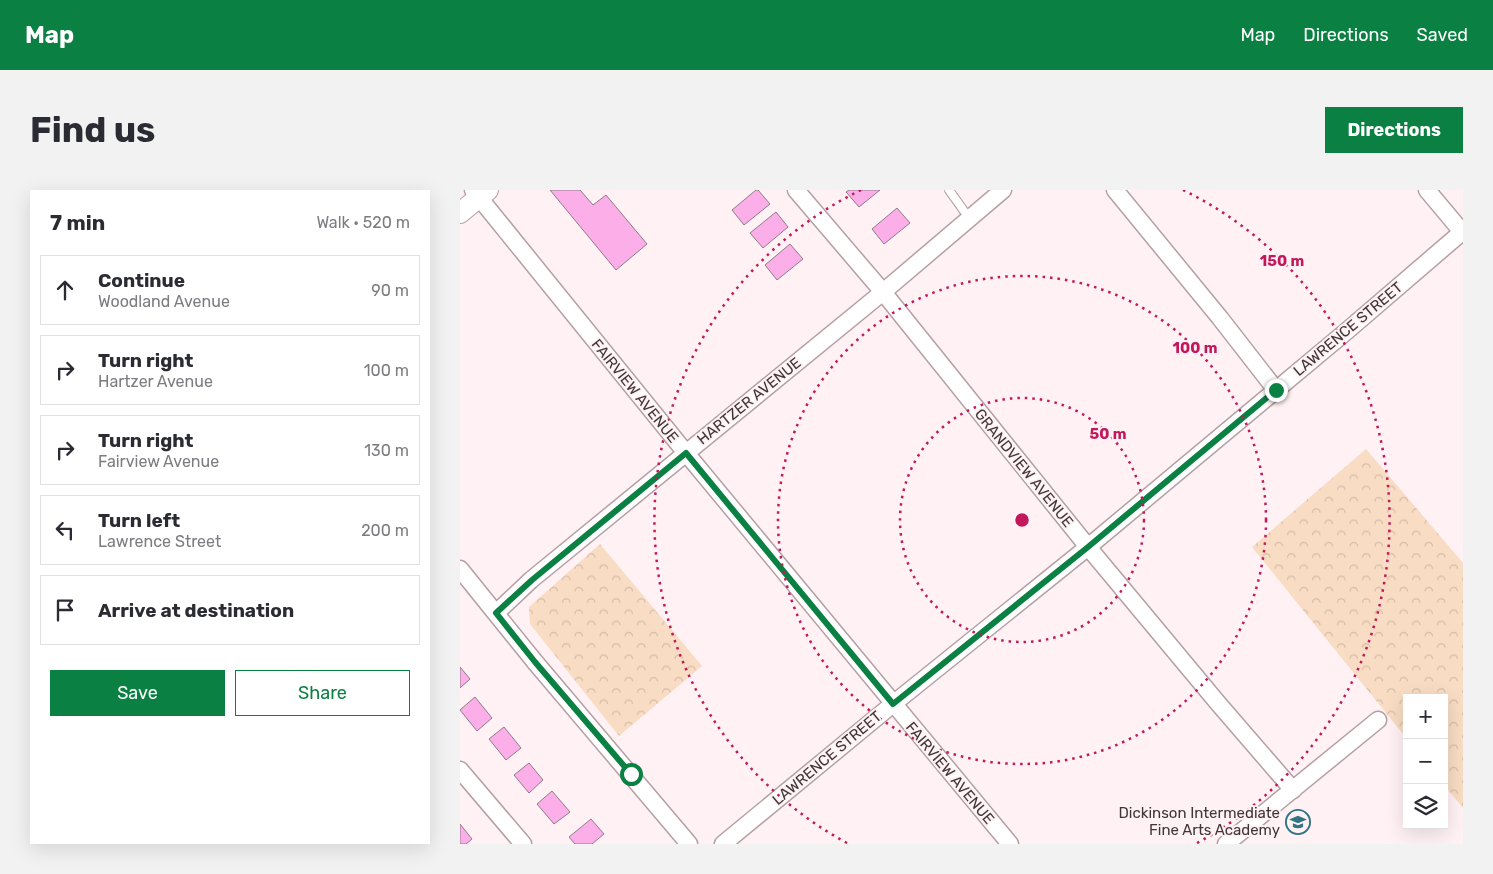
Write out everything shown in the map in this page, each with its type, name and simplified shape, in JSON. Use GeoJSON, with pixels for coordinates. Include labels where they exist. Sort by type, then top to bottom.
{"type":"FeatureCollection","features":[{"type":"Feature","properties":{"kind":"street","name":"GRANDVIEW AVENUE"},"geometry":{"type":"LineString","coordinates":[[796,190],[883,292],[1088,547],[1293,790]]}},
{"type":"Feature","properties":{"kind":"street","name":"HARTZER AVENUE"},"geometry":{"type":"LineString","coordinates":[[496,613],[532,580],[883,292],[1003,190]]}},
{"type":"Feature","properties":{"kind":"street"},"geometry":{"type":"LineString","coordinates":[[1115,190],[1220,318],[1276,390]]}},
{"type":"Feature","properties":{"kind":"street"},"geometry":{"type":"LineString","coordinates":[[1426,190],[1463,232]]}},
{"type":"Feature","properties":{"kind":"street"},"geometry":{"type":"LineString","coordinates":[[460,213],[480,192]]}},
{"type":"Feature","properties":{"kind":"street","name":"FAIRVIEW AVENUE"},"geometry":{"type":"LineString","coordinates":[[480,192],[686,453],[1010,844]]}},
{"type":"Feature","properties":{"kind":"street","name":"LAWRENCE STREET"},"geometry":{"type":"LineString","coordinates":[[723,844],[1088,547],[1463,232]]}},
{"type":"Feature","properties":{"kind":"street"},"geometry":{"type":"LineString","coordinates":[[460,569],[689,844]]}},
{"type":"Feature","properties":{"kind":"street"},"geometry":{"type":"LineString","coordinates":[[1226,844],[1378,720]]}},
{"type":"Feature","properties":{"kind":"street"},"geometry":{"type":"LineString","coordinates":[[460,770],[523,844]]}},
{"type":"Feature","properties":{"kind":"lane"},"geometry":{"type":"LineString","coordinates":[[949,190],[969,218]]}},
{"type":"Feature","properties":{"kind":"green space"},"geometry":{"type":"Polygon","coordinates":[[[1366,449],[1463,563],[1463,808],[1448,790],[1448,694],[1403,694],[1403,734],[1252,547],[1366,449]]]}},
{"type":"Feature","properties":{"kind":"green space"},"geometry":{"type":"Polygon","coordinates":[[[600,544],[702,666],[619,736],[530,624],[529,607],[600,544]]]}},
{"type":"Feature","properties":{"kind":"building"},"geometry":{"type":"Polygon","coordinates":[[[550,190],[580,190],[593,205],[606,195],[647,244],[616,270],[550,190]]]}},
{"type":"Feature","properties":{"kind":"building"},"geometry":{"type":"Polygon","coordinates":[[[756,190],[770,204],[744,225],[732,210],[756,190]]]}},
{"type":"Feature","properties":{"kind":"building"},"geometry":{"type":"Polygon","coordinates":[[[849,190],[880,190],[859,207],[846,192],[849,190]]]}},
{"type":"Feature","properties":{"kind":"building"},"geometry":{"type":"Polygon","coordinates":[[[897,208],[910,223],[884,244],[872,229],[897,208]]]}},
{"type":"Feature","properties":{"kind":"building"},"geometry":{"type":"Polygon","coordinates":[[[776,212],[788,227],[763,248],[750,233],[776,212]]]}},
{"type":"Feature","properties":{"kind":"building"},"geometry":{"type":"Polygon","coordinates":[[[790,244],[803,259],[777,280],[765,265],[790,244]]]}},
{"type":"Feature","properties":{"kind":"building"},"geometry":{"type":"Polygon","coordinates":[[[460,667],[470,679],[460,688],[460,667]]]}},
{"type":"Feature","properties":{"kind":"building"},"geometry":{"type":"Polygon","coordinates":[[[475,697],[492,718],[477,731],[460,710],[475,697]]]}},
{"type":"Feature","properties":{"kind":"building"},"geometry":{"type":"Polygon","coordinates":[[[504,727],[521,748],[506,760],[489,739],[504,727]]]}},
{"type":"Feature","properties":{"kind":"building"},"geometry":{"type":"Polygon","coordinates":[[[529,763],[543,780],[529,793],[514,775],[529,763]]]}},
{"type":"Feature","properties":{"kind":"building"},"geometry":{"type":"Polygon","coordinates":[[[552,791],[570,812],[554,824],[537,804],[552,791]]]}},
{"type":"Feature","properties":{"kind":"building"},"geometry":{"type":"Polygon","coordinates":[[[591,819],[604,834],[592,844],[575,844],[569,837],[591,819]]]}},
{"type":"Feature","properties":{"kind":"building"},"geometry":{"type":"Polygon","coordinates":[[[460,824],[472,839],[466,844],[460,844],[460,824]]]}},
{"type":"Feature","properties":{"kind":"place","name":"Dickinson Intermediate Fine Arts Academy"},"geometry":{"type":"Point","coordinates":[1298,822]}},
{"type":"Feature","properties":{"kind":"route"},"geometry":{"type":"LineString","coordinates":[[631,774],[535,662],[496,613],[532,580],[686,453],[893,704],[1088,547],[1276,390]]}}]}
